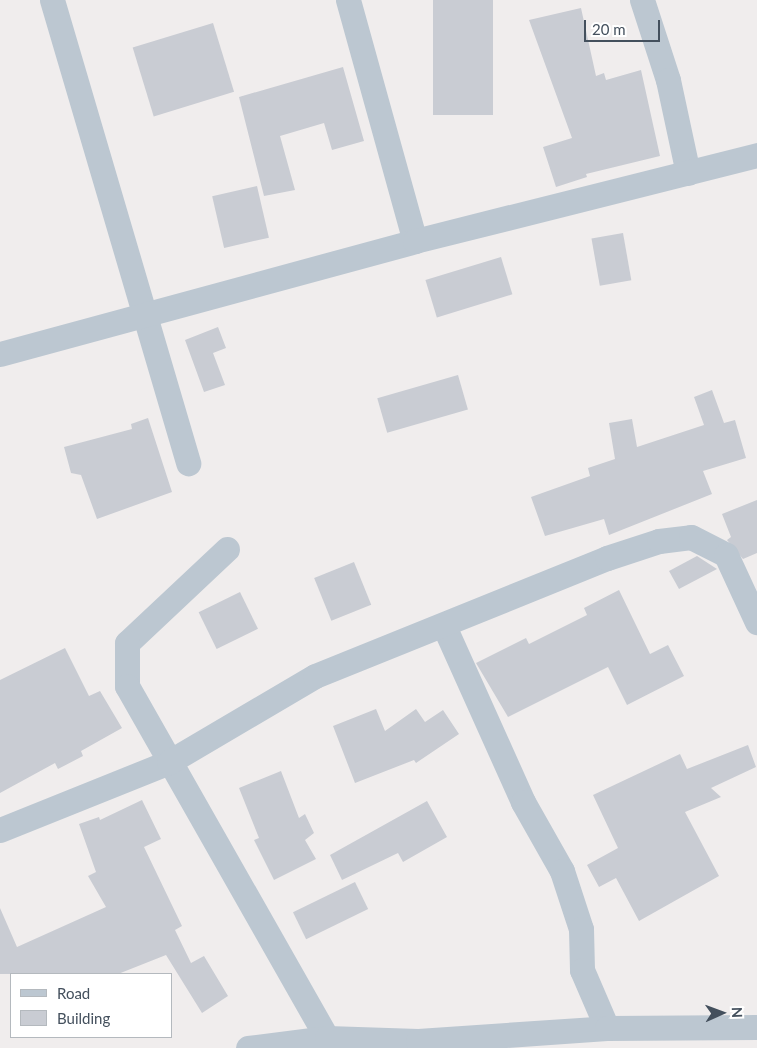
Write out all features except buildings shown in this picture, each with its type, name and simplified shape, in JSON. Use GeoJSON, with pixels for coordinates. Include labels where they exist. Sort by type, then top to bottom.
{"type":"FeatureCollection","features":[{"type":"Feature","properties":{"kind":"street"},"geometry":{"type":"LineString","coordinates":[[52,0],[142,314],[188,463]]}},
{"type":"Feature","properties":{"kind":"street"},"geometry":{"type":"LineString","coordinates":[[348,0],[415,240]]}},
{"type":"Feature","properties":{"kind":"street"},"geometry":{"type":"LineString","coordinates":[[642,0],[668,80],[688,173]]}},
{"type":"Feature","properties":{"kind":"street"},"geometry":{"type":"LineString","coordinates":[[0,354],[415,240],[757,155]]}},
{"type":"Feature","properties":{"kind":"street"},"geometry":{"type":"LineString","coordinates":[[0,830],[169,762],[315,676],[444,626],[606,558],[659,541],[691,538],[726,555],[757,622]]}},
{"type":"Feature","properties":{"kind":"street"},"geometry":{"type":"LineString","coordinates":[[227,550],[127,643],[127,686],[327,1038]]}},
{"type":"Feature","properties":{"kind":"street"},"geometry":{"type":"LineString","coordinates":[[444,626],[523,802],[562,871],[581,929],[582,970],[607,1028]]}},
{"type":"Feature","properties":{"kind":"street"},"geometry":{"type":"LineString","coordinates":[[248,1048],[327,1038],[418,1044],[607,1028],[757,1027]]}}]}
